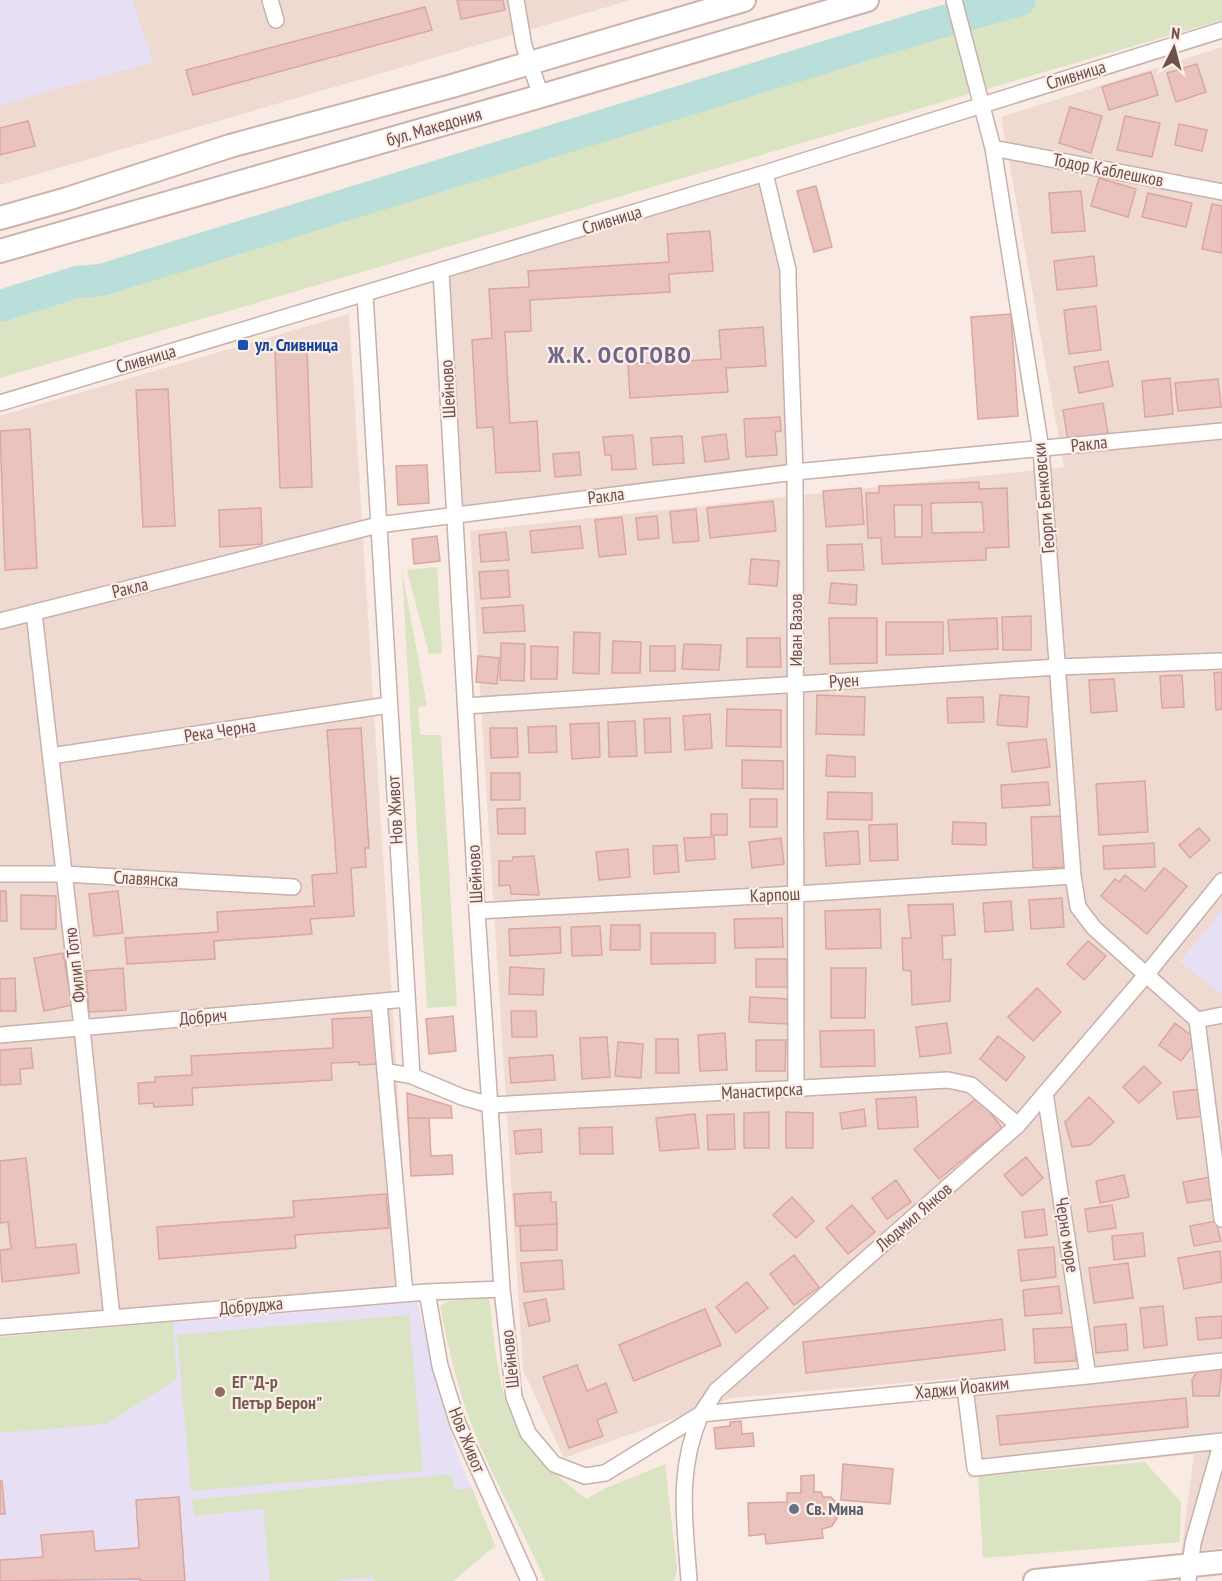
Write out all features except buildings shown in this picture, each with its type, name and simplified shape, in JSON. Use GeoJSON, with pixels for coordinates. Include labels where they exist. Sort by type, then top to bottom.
{"type":"FeatureCollection","features":[{"type":"Feature","properties":{"kind":"street"},"geometry":{"type":"LineString","coordinates":[[270,0],[276,20]]}},
{"type":"Feature","properties":{"kind":"street"},"geometry":{"type":"LineString","coordinates":[[516,0],[519,25],[529,64],[541,96]]}},
{"type":"Feature","properties":{"kind":"street","name":"бул. Македония"},"geometry":{"type":"LineString","coordinates":[[0,218],[67,199],[230,146],[452,87],[744,0]]}},
{"type":"Feature","properties":{"kind":"street","name":"бул. Македония"},"geometry":{"type":"LineString","coordinates":[[0,251],[867,0]]}},
{"type":"Feature","properties":{"kind":"street","name":"Георги Бенковски"},"geometry":{"type":"LineString","coordinates":[[954,0],[993,148],[1041,449],[1073,876],[1078,907],[1094,928],[1197,1020]]}},
{"type":"Feature","properties":{"kind":"street","name":"Сливница"},"geometry":{"type":"LineString","coordinates":[[0,403],[765,173],[1222,30]]}},
{"type":"Feature","properties":{"kind":"street","name":"Тодор Каблешков"},"geometry":{"type":"LineString","coordinates":[[993,148],[1222,192]]}},
{"type":"Feature","properties":{"kind":"street","name":"Иван Вазов"},"geometry":{"type":"LineString","coordinates":[[765,173],[788,270],[795,472],[796,1089]]}},
{"type":"Feature","properties":{"kind":"street","name":"Шейново"},"geometry":{"type":"LineString","coordinates":[[441,271],[477,911],[502,1289],[514,1397],[528,1433],[554,1464]]}},
{"type":"Feature","properties":{"kind":"street","name":"Нов Живот"},"geometry":{"type":"LineString","coordinates":[[365,294],[412,1076]]}},
{"type":"Feature","properties":{"kind":"street","name":"Ракла"},"geometry":{"type":"LineString","coordinates":[[0,621],[378,525],[795,472],[1222,431]]}},
{"type":"Feature","properties":{"kind":"street","name":"Филип Тотю"},"geometry":{"type":"LineString","coordinates":[[34,613],[82,1028],[112,1318]]}},
{"type":"Feature","properties":{"kind":"street","name":"Руен"},"geometry":{"type":"LineString","coordinates":[[466,706],[1057,667],[1222,661]]}},
{"type":"Feature","properties":{"kind":"street","name":"Река Черна"},"geometry":{"type":"LineString","coordinates":[[51,756],[389,705]]}},
{"type":"Feature","properties":{"kind":"street","name":"Славянска"},"geometry":{"type":"LineString","coordinates":[[0,874],[64,874],[293,887]]}},
{"type":"Feature","properties":{"kind":"street","name":"Карпош"},"geometry":{"type":"LineString","coordinates":[[477,911],[1073,876]]}},
{"type":"Feature","properties":{"kind":"street","name":"Людмил Янков"},"geometry":{"type":"LineString","coordinates":[[554,1464],[585,1476],[605,1473],[701,1414],[716,1390],[1018,1125],[1146,975],[1222,881]]}},
{"type":"Feature","properties":{"kind":"street","name":"Добрич"},"geometry":{"type":"LineString","coordinates":[[0,1035],[406,999]]}},
{"type":"Feature","properties":{"kind":"street"},"geometry":{"type":"LineString","coordinates":[[379,1002],[405,1294]]}},
{"type":"Feature","properties":{"kind":"street"},"geometry":{"type":"LineString","coordinates":[[1222,1015],[1197,1020],[1222,1220]]}},
{"type":"Feature","properties":{"kind":"street"},"geometry":{"type":"LineString","coordinates":[[385,1071],[412,1076],[490,1105]]}},
{"type":"Feature","properties":{"kind":"street","name":"Манастирска"},"geometry":{"type":"LineString","coordinates":[[490,1105],[948,1080],[971,1084],[1018,1125]]}},
{"type":"Feature","properties":{"kind":"street","name":"Черно море"},"geometry":{"type":"LineString","coordinates":[[1045,1093],[1088,1376]]}},
{"type":"Feature","properties":{"kind":"street","name":"Добруджа"},"geometry":{"type":"LineString","coordinates":[[0,1327],[427,1292],[502,1289]]}},
{"type":"Feature","properties":{"kind":"street","name":"Нов Живот"},"geometry":{"type":"LineString","coordinates":[[427,1292],[440,1366],[458,1424],[529,1581]]}},
{"type":"Feature","properties":{"kind":"street","name":"Хаджи Йоаким"},"geometry":{"type":"LineString","coordinates":[[701,1414],[1088,1376],[1222,1360]]}},
{"type":"Feature","properties":{"kind":"street"},"geometry":{"type":"LineString","coordinates":[[965,1388],[975,1468],[1222,1441],[1193,1543],[1189,1574]]}},
{"type":"Feature","properties":{"kind":"street"},"geometry":{"type":"LineString","coordinates":[[689,1581],[683,1495],[691,1437],[701,1414]]}},
{"type":"Feature","properties":{"kind":"street"},"geometry":{"type":"LineString","coordinates":[[1035,1581],[1189,1574],[1222,1562]]}},
{"type":"Feature","properties":{"kind":"shaded area"},"geometry":{"type":"Polygon","coordinates":[[[0,0],[631,0],[0,185],[0,0]]]}},
{"type":"Feature","properties":{"kind":"shaded area"},"geometry":{"type":"Polygon","coordinates":[[[0,0],[132,0],[153,62],[0,105],[0,0]]]}},
{"type":"Feature","properties":{"kind":"shaded area"},"geometry":{"type":"Polygon","coordinates":[[[1222,47],[1222,1547],[1181,1554],[1194,1454],[969,1478],[957,1378],[731,1398],[564,1458],[523,1370],[470,531],[1064,467],[1001,117],[1222,47]]]}},
{"type":"Feature","properties":{"kind":"shaded area"},"geometry":{"type":"Polygon","coordinates":[[[765,173],[788,270],[795,472],[455,516],[441,271],[765,173]]]}},
{"type":"Feature","properties":{"kind":"shaded area"},"geometry":{"type":"Polygon","coordinates":[[[349,314],[410,1287],[0,1319],[0,416],[349,314]]]}},
{"type":"Feature","properties":{"kind":"shaded area"},"geometry":{"type":"Polygon","coordinates":[[[1222,910],[1222,993],[1221,993],[1180,962],[1222,910]]]}},
{"type":"Feature","properties":{"kind":"shaded area","name":"ЕГ \"Д-р Петър Берон\""},"geometry":{"type":"Polygon","coordinates":[[[417,1302],[455,1448],[495,1546],[453,1581],[0,1581],[0,1337],[417,1302]]]}},
{"type":"Feature","properties":{"kind":"green space"},"geometry":{"type":"Polygon","coordinates":[[[1016,0],[1222,0],[1222,20],[0,378],[0,306],[1016,0]]]}},
{"type":"Feature","properties":{"kind":"green space"},"geometry":{"type":"Polygon","coordinates":[[[437,567],[442,653],[429,654],[407,570],[437,567]]]}},
{"type":"Feature","properties":{"kind":"green space"},"geometry":{"type":"Polygon","coordinates":[[[402,571],[427,706],[418,707],[420,735],[441,735],[457,1006],[427,1008],[402,571]]]}},
{"type":"Feature","properties":{"kind":"green space"},"geometry":{"type":"Polygon","coordinates":[[[489,1298],[496,1357],[511,1415],[531,1449],[550,1469],[586,1499],[606,1488],[665,1464],[677,1569],[674,1581],[545,1581],[472,1426],[453,1366],[440,1306],[449,1301],[489,1298]]]}},
{"type":"Feature","properties":{"kind":"green space"},"geometry":{"type":"Polygon","coordinates":[[[409,1315],[423,1471],[191,1491],[177,1335],[409,1315]]]}},
{"type":"Feature","properties":{"kind":"green space"},"geometry":{"type":"Polygon","coordinates":[[[173,1322],[177,1379],[106,1424],[0,1433],[0,1337],[173,1322]]]}},
{"type":"Feature","properties":{"kind":"green space"},"geometry":{"type":"Polygon","coordinates":[[[1145,1462],[1181,1502],[1180,1542],[983,1558],[978,1476],[1145,1462]]]}},
{"type":"Feature","properties":{"kind":"green space"},"geometry":{"type":"Polygon","coordinates":[[[452,1474],[454,1490],[472,1488],[495,1546],[453,1581],[374,1581],[373,1577],[334,1581],[270,1581],[263,1509],[194,1516],[192,1500],[452,1474]]]}},
{"type":"Feature","properties":{"kind":"waterway"},"geometry":{"type":"LineString","coordinates":[[0,306],[77,282],[101,280],[923,27],[1020,0]]}},
{"type":"Feature","properties":{"kind":"place","name":"ул. Сливница"},"geometry":{"type":"Point","coordinates":[243,345]}},
{"type":"Feature","properties":{"kind":"place","name":"ЕГ \"Д-р Петър Берон\""},"geometry":{"type":"Point","coordinates":[220,1392]}},
{"type":"Feature","properties":{"kind":"place","name":"Св. Мина"},"geometry":{"type":"Point","coordinates":[794,1509]}},
{"type":"Feature","properties":{"kind":"district","name":"Ж.К. ОСОГОВО"},"geometry":{"type":"Point","coordinates":[620,355]}}]}
